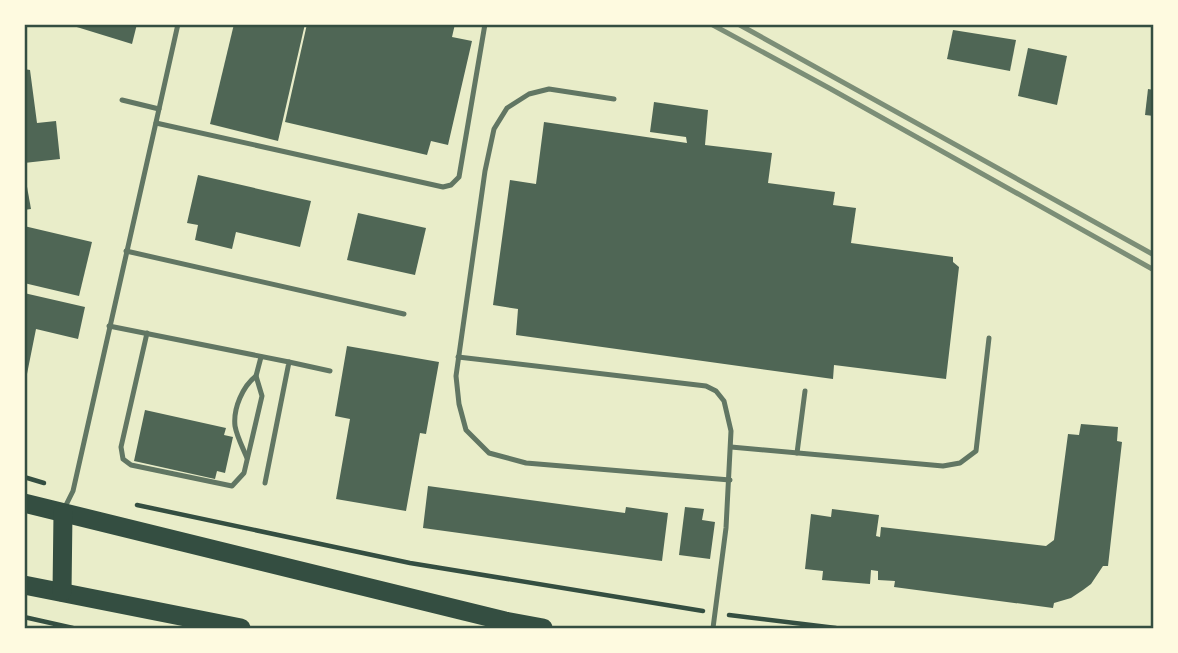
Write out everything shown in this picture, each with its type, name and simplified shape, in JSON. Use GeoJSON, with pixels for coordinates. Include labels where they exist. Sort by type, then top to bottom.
{"type":"FeatureCollection","features":[{"type":"Feature","properties":{"kind":"highway"},"geometry":{"type":"LineString","coordinates":[[24,503],[543,628]]}},
{"type":"Feature","properties":{"kind":"highway"},"geometry":{"type":"LineString","coordinates":[[62,592],[63,513]]}},
{"type":"Feature","properties":{"kind":"highway"},"geometry":{"type":"LineString","coordinates":[[24,585],[241,628]]}},
{"type":"Feature","properties":{"kind":"lane"},"geometry":{"type":"LineString","coordinates":[[63,513],[73,491],[178,24]]}},
{"type":"Feature","properties":{"kind":"lane"},"geometry":{"type":"LineString","coordinates":[[156,123],[443,187],[452,185],[459,177],[485,24]]}},
{"type":"Feature","properties":{"kind":"lane"},"geometry":{"type":"LineString","coordinates":[[614,99],[549,89],[529,94],[507,108],[494,129],[485,171],[458,356],[459,404],[466,430],[489,453],[526,463],[730,480]]}},
{"type":"Feature","properties":{"kind":"lane"},"geometry":{"type":"LineString","coordinates":[[122,100],[159,109]]}},
{"type":"Feature","properties":{"kind":"lane"},"geometry":{"type":"LineString","coordinates":[[126,251],[404,314]]}},
{"type":"Feature","properties":{"kind":"lane"},"geometry":{"type":"LineString","coordinates":[[109,326],[330,371]]}},
{"type":"Feature","properties":{"kind":"lane"},"geometry":{"type":"LineString","coordinates":[[147,333],[121,447],[123,458],[131,465],[232,486],[244,473],[262,396],[256,376],[261,357]]}},
{"type":"Feature","properties":{"kind":"lane"},"geometry":{"type":"LineString","coordinates":[[731,447],[943,466],[969,458],[976,451],[979,441],[989,338]]}},
{"type":"Feature","properties":{"kind":"lane"},"geometry":{"type":"LineString","coordinates":[[458,356],[706,386],[716,391],[724,401],[731,430],[731,447],[730,480],[713,628]]}},
{"type":"Feature","properties":{"kind":"lane"},"geometry":{"type":"LineString","coordinates":[[265,484],[289,362]]}},
{"type":"Feature","properties":{"kind":"lane"},"geometry":{"type":"LineString","coordinates":[[247,460],[235,425],[239,402],[247,383],[256,376]]}},
{"type":"Feature","properties":{"kind":"lane"},"geometry":{"type":"LineString","coordinates":[[797,453],[805,391]]}},
{"type":"Feature","properties":{"kind":"path"},"geometry":{"type":"LineString","coordinates":[[24,477],[73,491]]}},
{"type":"Feature","properties":{"kind":"path"},"geometry":{"type":"LineString","coordinates":[[132,504],[410,563],[715,613],[836,628]]}},
{"type":"Feature","properties":{"kind":"path"},"geometry":{"type":"LineString","coordinates":[[24,617],[73,628]]}},
{"type":"Feature","properties":{"kind":"building"},"geometry":{"type":"Polygon","coordinates":[[[67,24],[137,24],[132,44],[67,24]]]}},
{"type":"Feature","properties":{"kind":"building"},"geometry":{"type":"Polygon","coordinates":[[[234,24],[305,24],[278,141],[210,124],[234,24]]]}},
{"type":"Feature","properties":{"kind":"building"},"geometry":{"type":"Polygon","coordinates":[[[307,24],[455,24],[452,37],[472,41],[448,145],[431,141],[427,155],[285,122],[307,24]]]}},
{"type":"Feature","properties":{"kind":"building"},"geometry":{"type":"Polygon","coordinates":[[[953,30],[1016,40],[1010,71],[947,59],[953,30]]]}},
{"type":"Feature","properties":{"kind":"building"},"geometry":{"type":"Polygon","coordinates":[[[1028,48],[1067,56],[1057,105],[1018,96],[1028,48]]]}},
{"type":"Feature","properties":{"kind":"building"},"geometry":{"type":"Polygon","coordinates":[[[24,69],[30,70],[37,123],[56,121],[60,159],[24,163],[24,69]]]}},
{"type":"Feature","properties":{"kind":"building"},"geometry":{"type":"Polygon","coordinates":[[[1148,89],[1154,90],[1154,116],[1145,115],[1148,89]]]}},
{"type":"Feature","properties":{"kind":"building"},"geometry":{"type":"Polygon","coordinates":[[[654,102],[708,110],[705,145],[772,153],[768,183],[835,192],[833,205],[856,208],[851,243],[953,257],[953,262],[959,267],[946,379],[834,365],[833,379],[516,335],[518,309],[493,305],[510,180],[536,184],[544,122],[687,143],[686,137],[650,132],[654,102]]]}},
{"type":"Feature","properties":{"kind":"building"},"geometry":{"type":"Polygon","coordinates":[[[24,170],[31,209],[24,210],[24,170]]]}},
{"type":"Feature","properties":{"kind":"building"},"geometry":{"type":"Polygon","coordinates":[[[198,175],[311,201],[300,247],[236,232],[232,249],[195,240],[198,225],[187,223],[198,175]]]}},
{"type":"Feature","properties":{"kind":"building"},"geometry":{"type":"Polygon","coordinates":[[[358,213],[426,228],[415,275],[347,260],[358,213]]]}},
{"type":"Feature","properties":{"kind":"building"},"geometry":{"type":"Polygon","coordinates":[[[24,226],[92,242],[79,296],[24,283],[24,226]]]}},
{"type":"Feature","properties":{"kind":"building"},"geometry":{"type":"Polygon","coordinates":[[[24,293],[85,307],[78,339],[36,329],[26,379],[24,293]]]}},
{"type":"Feature","properties":{"kind":"building"},"geometry":{"type":"Polygon","coordinates":[[[347,346],[439,362],[426,434],[420,433],[406,511],[336,499],[350,419],[335,416],[347,346]]]}},
{"type":"Feature","properties":{"kind":"building"},"geometry":{"type":"Polygon","coordinates":[[[145,410],[226,428],[224,435],[233,437],[225,473],[217,471],[215,479],[134,461],[145,410]]]}},
{"type":"Feature","properties":{"kind":"building"},"geometry":{"type":"Polygon","coordinates":[[[1081,424],[1118,427],[1117,441],[1122,442],[1108,566],[1103,566],[1091,584],[1071,598],[1054,603],[1053,608],[894,587],[895,581],[878,580],[878,571],[871,570],[870,584],[822,580],[823,571],[805,569],[811,514],[831,517],[832,509],[879,515],[876,536],[880,537],[881,527],[1046,546],[1054,540],[1068,434],[1079,435],[1081,424]]]}},
{"type":"Feature","properties":{"kind":"building"},"geometry":{"type":"Polygon","coordinates":[[[428,486],[625,513],[626,507],[668,513],[662,561],[423,528],[428,486]]]}},
{"type":"Feature","properties":{"kind":"building"},"geometry":{"type":"Polygon","coordinates":[[[685,507],[704,509],[702,520],[715,522],[710,559],[679,555],[685,507]]]}},
{"type":"Feature","properties":{"kind":"railway"},"geometry":{"type":"LineString","coordinates":[[711,24],[1154,270]]}},
{"type":"Feature","properties":{"kind":"railway"},"geometry":{"type":"LineString","coordinates":[[738,24],[1154,255]]}}]}
